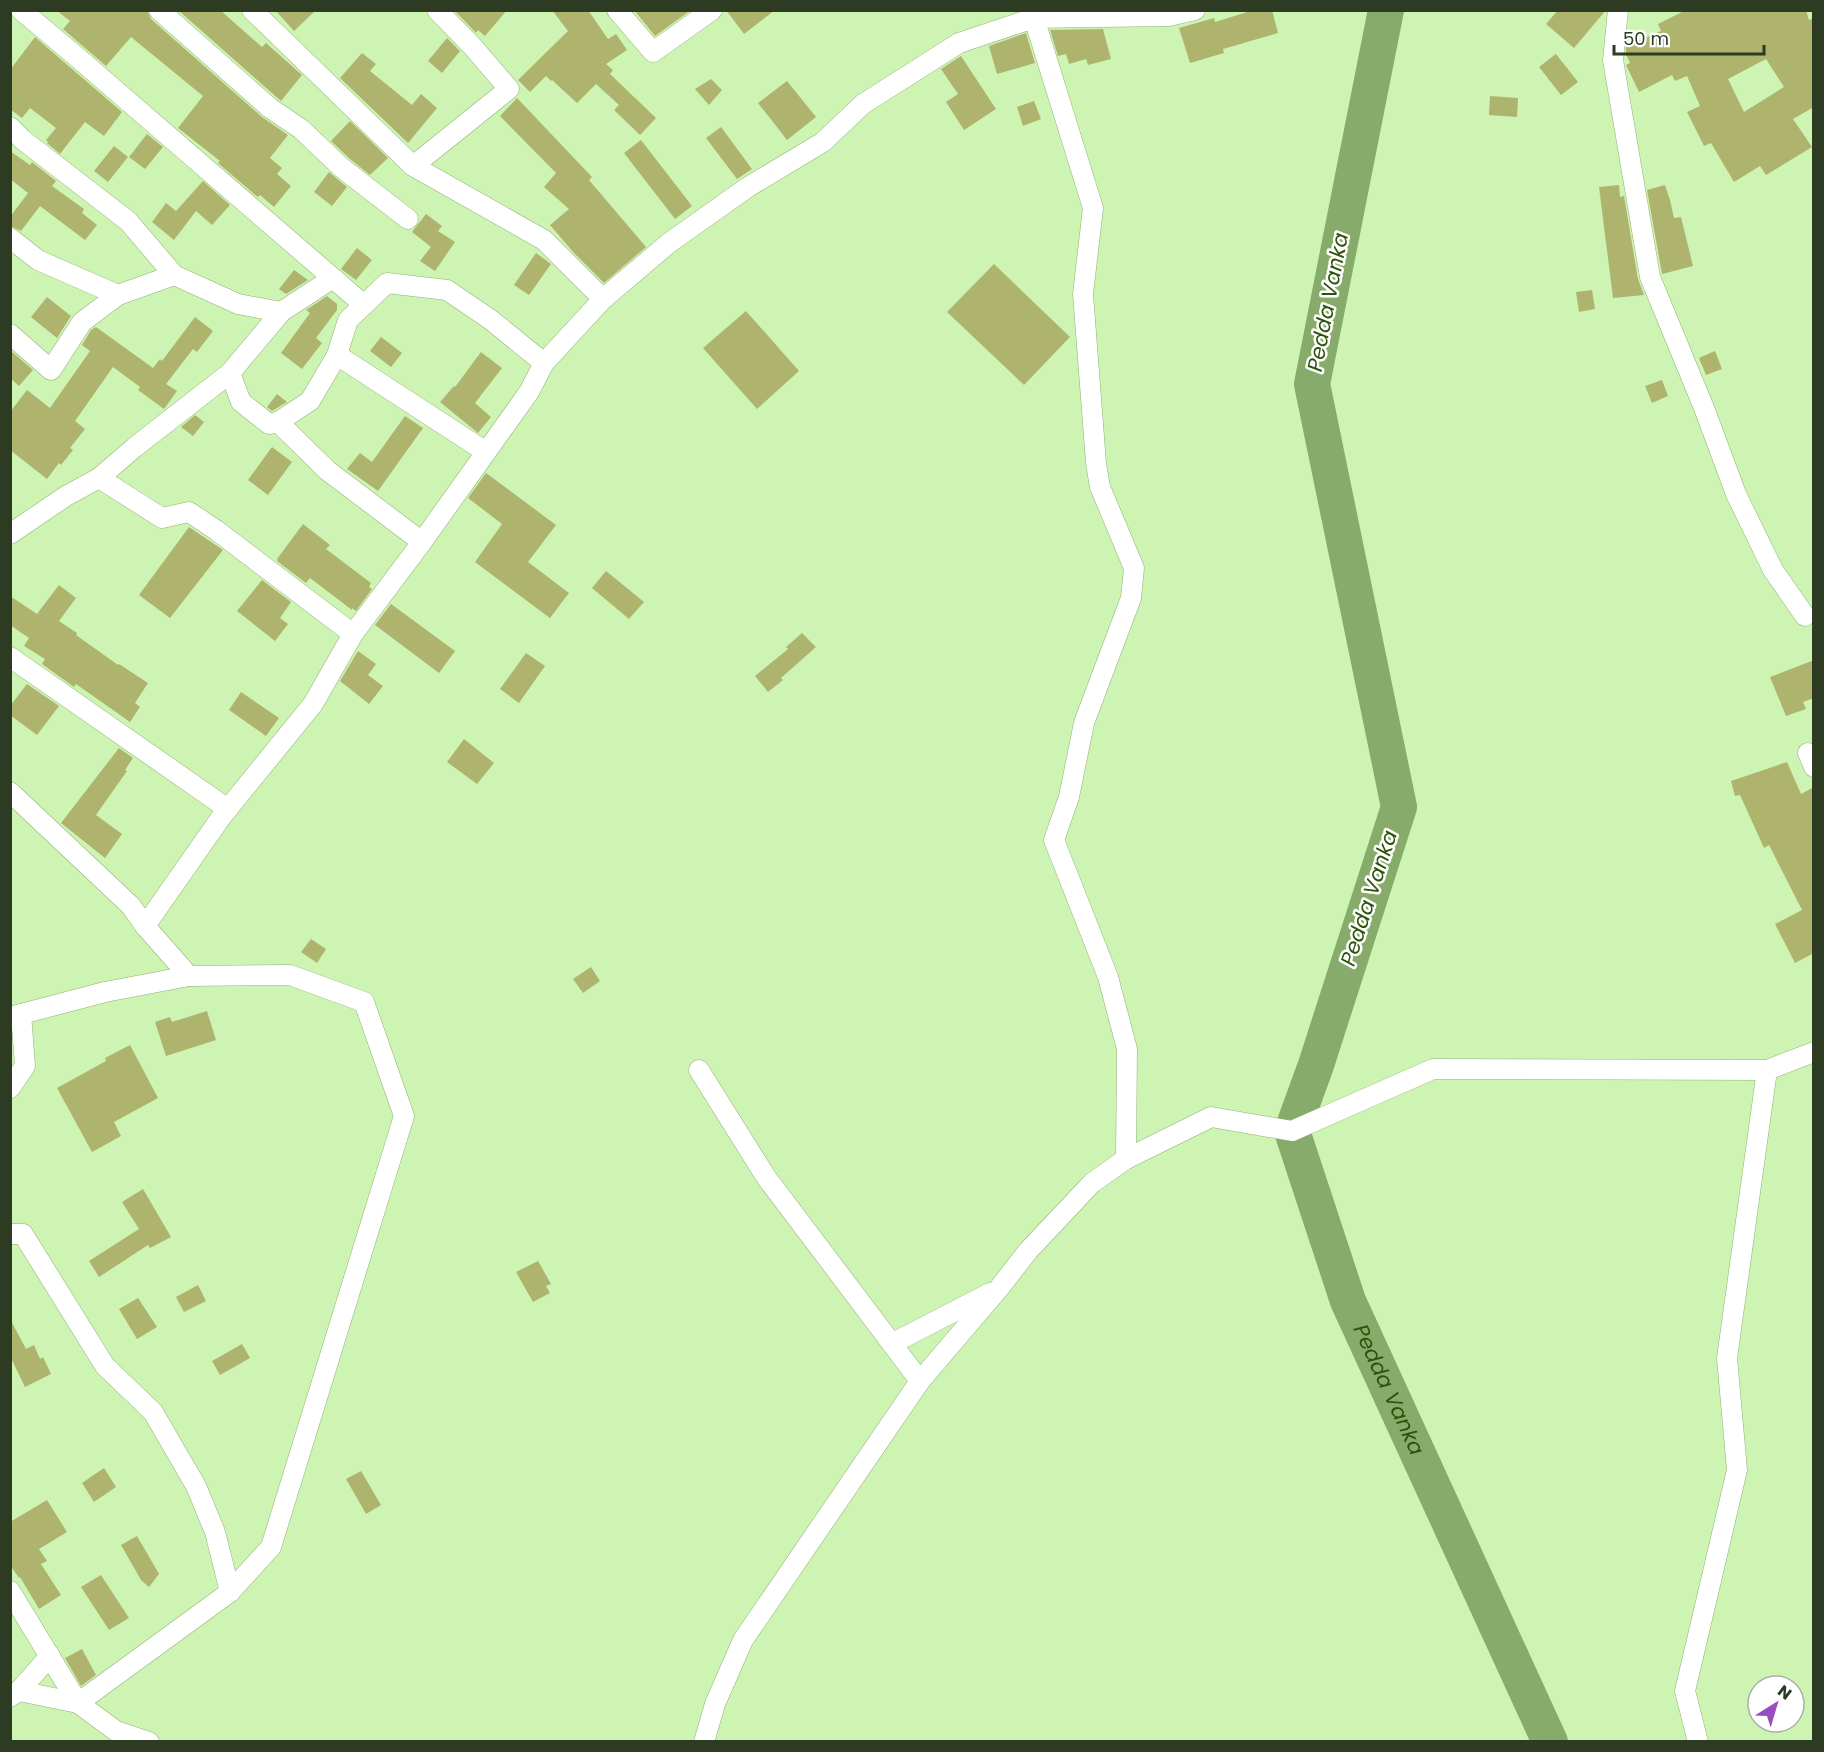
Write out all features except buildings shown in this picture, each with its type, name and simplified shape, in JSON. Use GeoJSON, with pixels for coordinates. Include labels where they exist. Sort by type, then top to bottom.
{"type":"FeatureCollection","features":[{"type":"Feature","properties":{"kind":"street"},"geometry":{"type":"LineString","coordinates":[[21,10],[364,305]]}},
{"type":"Feature","properties":{"kind":"street"},"geometry":{"type":"LineString","coordinates":[[159,10],[270,108],[301,129],[342,168],[408,219]]}},
{"type":"Feature","properties":{"kind":"street"},"geometry":{"type":"LineString","coordinates":[[252,10],[413,166],[544,240],[603,299]]}},
{"type":"Feature","properties":{"kind":"street"},"geometry":{"type":"LineString","coordinates":[[413,166],[509,89],[437,10]]}},
{"type":"Feature","properties":{"kind":"street"},"geometry":{"type":"LineString","coordinates":[[617,10],[653,52],[712,10]]}},
{"type":"Feature","properties":{"kind":"street"},"geometry":{"type":"LineString","coordinates":[[146,926],[228,808],[313,704],[353,634],[529,392],[544,363],[603,299],[669,243],[748,187],[823,142],[862,104],[958,43],[1034,18],[1169,16],[1195,10]]}},
{"type":"Feature","properties":{"kind":"street"},"geometry":{"type":"LineString","coordinates":[[1618,10],[1614,60],[1650,276],[1700,397],[1736,494],[1773,570],[1805,616]]}},
{"type":"Feature","properties":{"kind":"street"},"geometry":{"type":"LineString","coordinates":[[1034,18],[1093,208],[1083,294],[1096,463],[1100,487],[1134,568],[1131,598],[1084,723],[1069,798],[1054,840],[1108,977],[1127,1049],[1126,1159]]}},
{"type":"Feature","properties":{"kind":"street"},"geometry":{"type":"LineString","coordinates":[[10,127],[23,140],[128,221],[174,275],[238,304],[281,312]]}},
{"type":"Feature","properties":{"kind":"street"},"geometry":{"type":"LineString","coordinates":[[10,238],[38,260],[118,295]]}},
{"type":"Feature","properties":{"kind":"street"},"geometry":{"type":"LineString","coordinates":[[10,334],[51,370],[82,322],[118,295],[174,275]]}},
{"type":"Feature","properties":{"kind":"street"},"geometry":{"type":"LineString","coordinates":[[10,534],[66,496],[99,478],[230,373],[281,312],[333,278]]}},
{"type":"Feature","properties":{"kind":"street"},"geometry":{"type":"LineString","coordinates":[[230,373],[241,402],[269,424],[278,422],[310,401],[337,355],[348,320],[387,283],[447,290],[491,320],[544,363]]}},
{"type":"Feature","properties":{"kind":"street"},"geometry":{"type":"LineString","coordinates":[[337,355],[486,452]]}},
{"type":"Feature","properties":{"kind":"street"},"geometry":{"type":"LineString","coordinates":[[278,422],[328,471],[422,542]]}},
{"type":"Feature","properties":{"kind":"street"},"geometry":{"type":"LineString","coordinates":[[99,478],[162,518],[189,512],[353,634]]}},
{"type":"Feature","properties":{"kind":"street"},"geometry":{"type":"LineString","coordinates":[[10,657],[228,808]]}},
{"type":"Feature","properties":{"kind":"street"},"geometry":{"type":"LineString","coordinates":[[10,792],[131,906],[189,976]]}},
{"type":"Feature","properties":{"kind":"street"},"geometry":{"type":"LineString","coordinates":[[10,1088],[25,1066],[16,1016],[105,992],[189,976],[290,975],[364,1002],[404,1116],[271,1547],[230,1592],[78,1703],[15,1694]]}},
{"type":"Feature","properties":{"kind":"street"},"geometry":{"type":"LineString","coordinates":[[704,1742],[715,1704],[743,1640],[920,1381],[1029,1251],[1092,1183],[1126,1159],[1211,1117],[1292,1131],[1433,1069],[1767,1070],[1814,1052]]}},
{"type":"Feature","properties":{"kind":"street"},"geometry":{"type":"LineString","coordinates":[[1698,1742],[1685,1691],[1737,1470],[1727,1358],[1767,1070]]}},
{"type":"Feature","properties":{"kind":"street"},"geometry":{"type":"LineString","coordinates":[[699,1071],[766,1177],[920,1381]]}},
{"type":"Feature","properties":{"kind":"street"},"geometry":{"type":"LineString","coordinates":[[10,1234],[22,1234],[105,1366],[153,1412],[196,1486],[215,1532],[230,1592]]}},
{"type":"Feature","properties":{"kind":"street"},"geometry":{"type":"LineString","coordinates":[[892,1343],[1000,1287]]}},
{"type":"Feature","properties":{"kind":"street"},"geometry":{"type":"LineString","coordinates":[[10,1591],[78,1703],[116,1731],[149,1742]]}},
{"type":"Feature","properties":{"kind":"street"},"geometry":{"type":"LineString","coordinates":[[15,1694],[50,1656]]}},
{"type":"Feature","properties":{"kind":"waterway","name":"Pedda Vanka"},"geometry":{"type":"LineString","coordinates":[[1386,10],[1312,384],[1399,807],[1316,1065],[1292,1131],[1348,1301],[1550,1742]]}}]}
